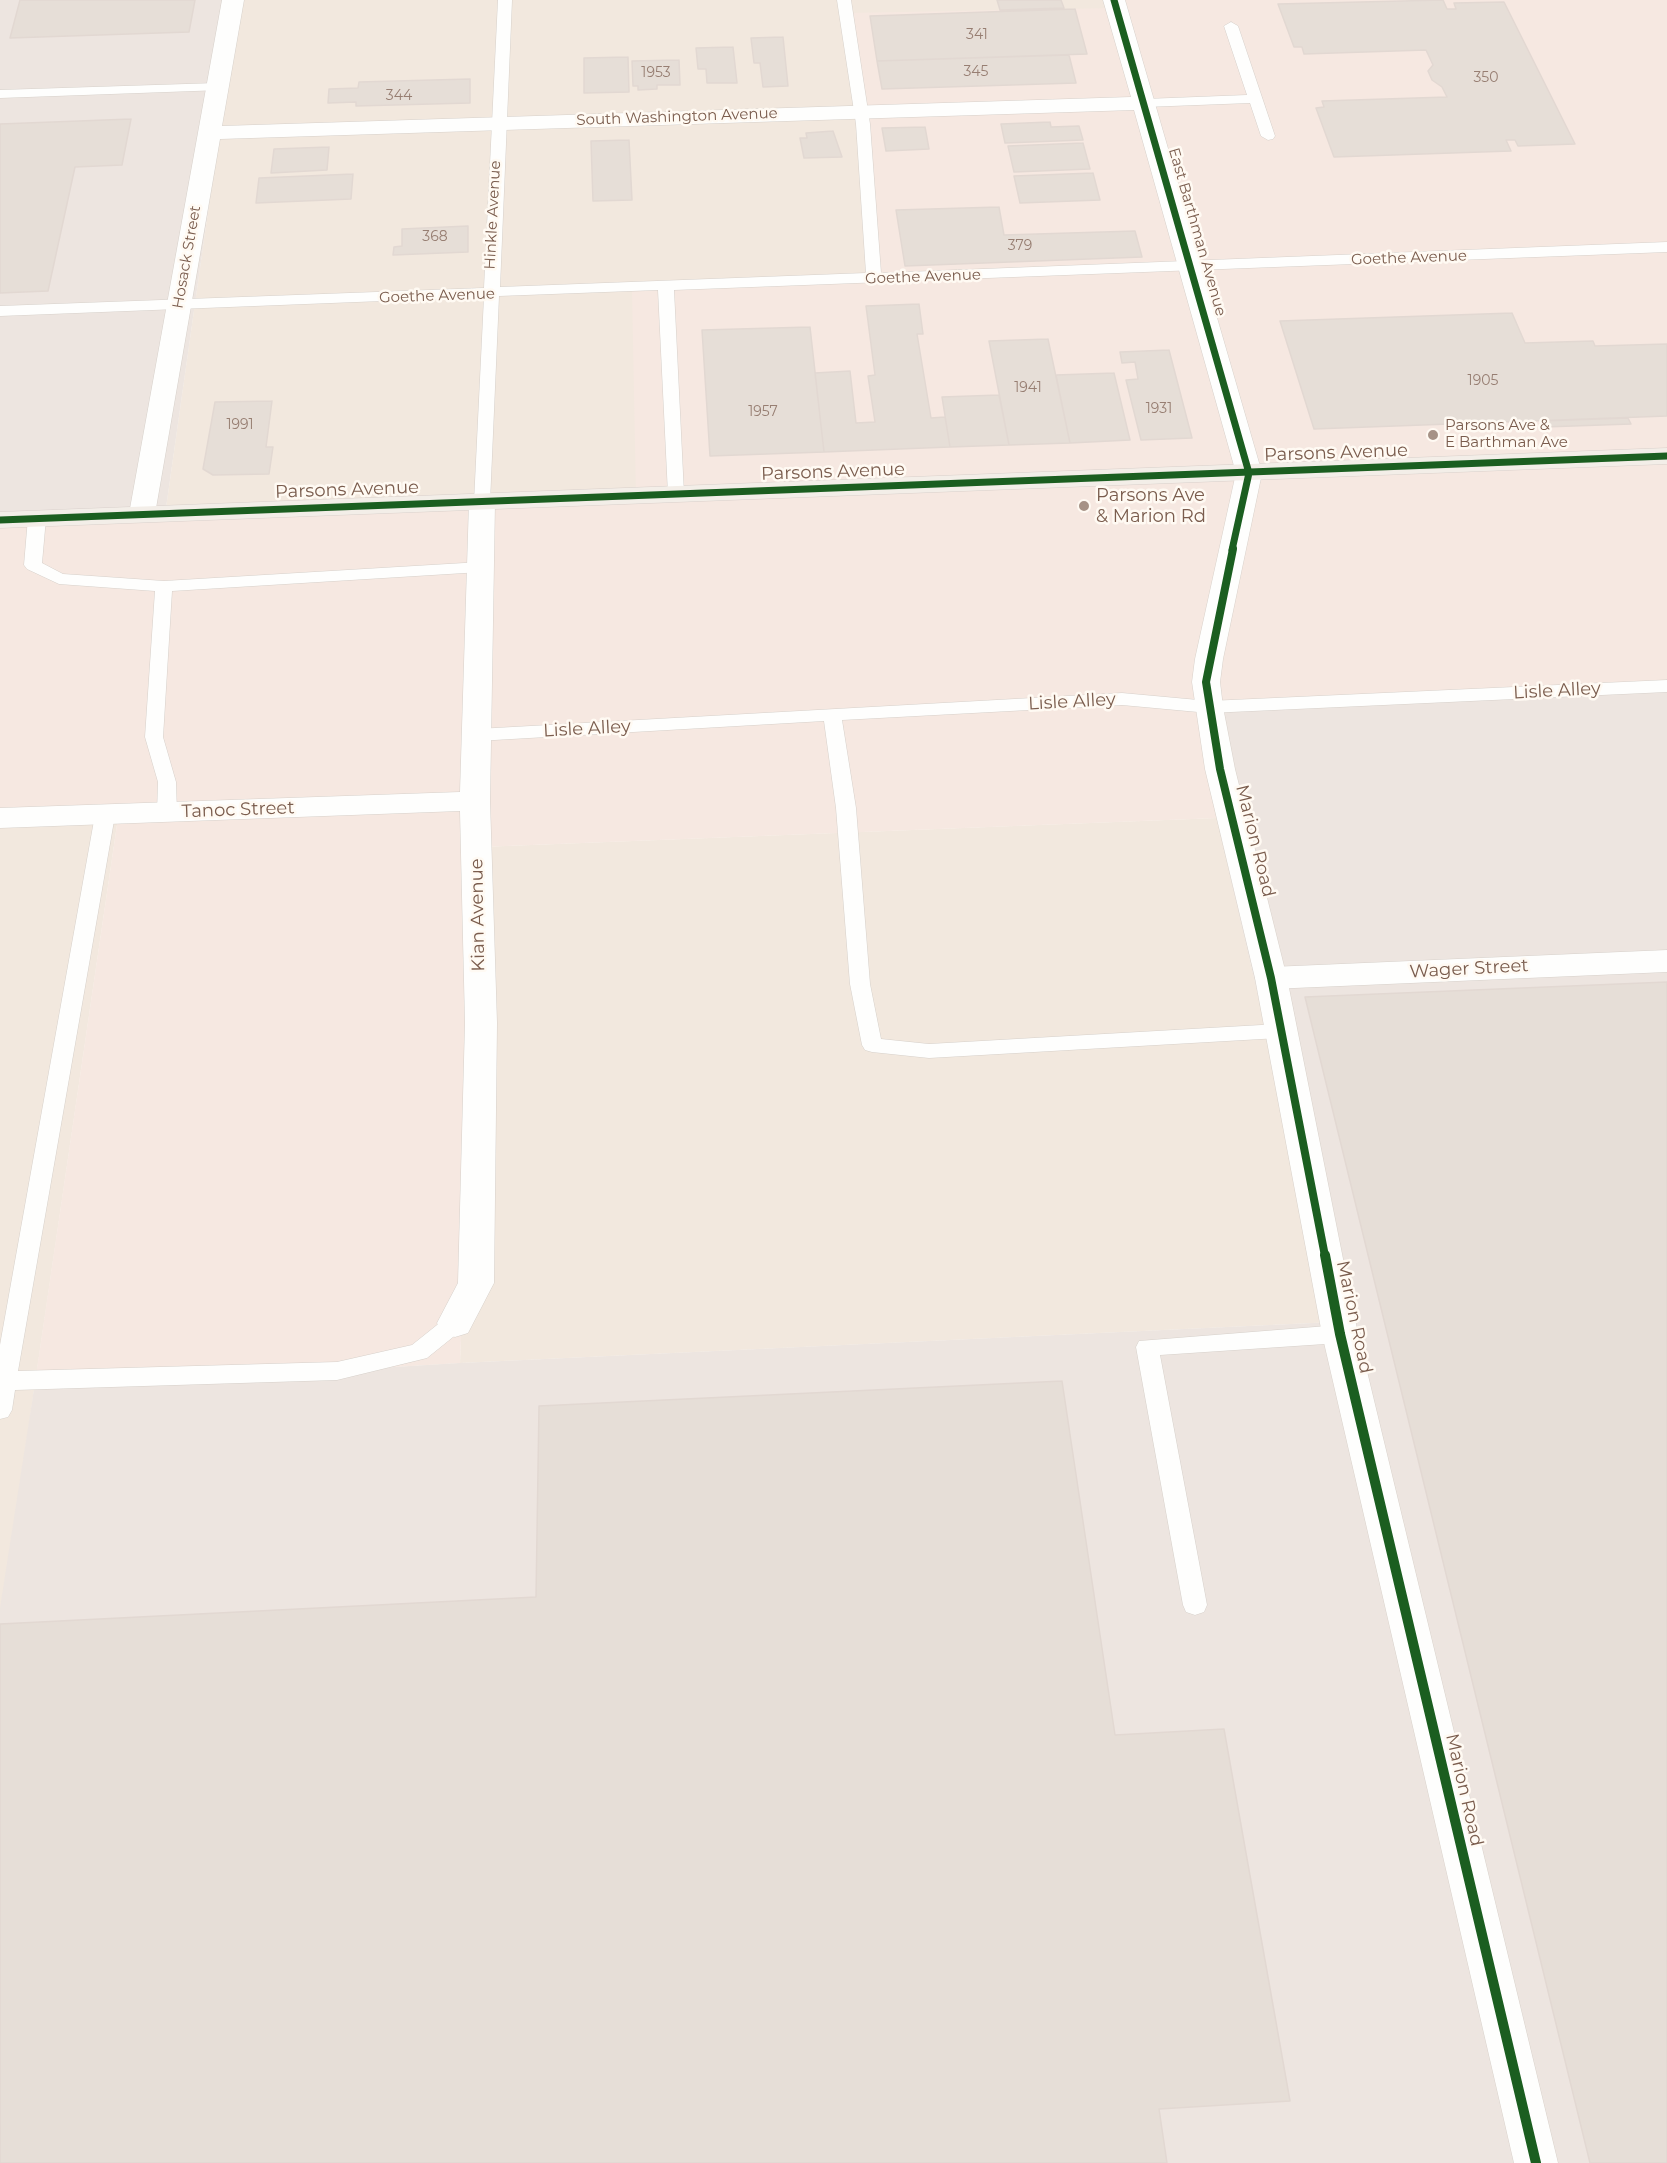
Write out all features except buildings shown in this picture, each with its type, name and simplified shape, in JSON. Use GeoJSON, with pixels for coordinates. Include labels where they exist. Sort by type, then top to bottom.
{"type":"FeatureCollection","features":[{"type":"Feature","properties":{"kind":"main road","name":"Parsons Avenue"},"geometry":{"type":"LineString","coordinates":[[0,520],[1667,456]]}},
{"type":"Feature","properties":{"kind":"street","name":"Hosack Street"},"geometry":{"type":"LineString","coordinates":[[142,514],[233,0]]}},
{"type":"Feature","properties":{"kind":"street","name":"East Barthman Avenue"},"geometry":{"type":"LineString","coordinates":[[1114,0],[1145,102],[1249,473]]}},
{"type":"Feature","properties":{"kind":"street","name":"South Washington Avenue"},"geometry":{"type":"LineString","coordinates":[[210,133],[1145,102]]}},
{"type":"Feature","properties":{"kind":"street","name":"Marion Road"},"geometry":{"type":"LineString","coordinates":[[1249,473],[1209,659],[1206,682],[1209,707],[1220,769],[1271,978],[1279,1031],[1340,1334],[1536,2163]]}},
{"type":"Feature","properties":{"kind":"street","name":"Kian Avenue"},"geometry":{"type":"LineString","coordinates":[[455,1323],[476,1283],[481,1023],[475,801],[482,502]]}},
{"type":"Feature","properties":{"kind":"street","name":"Tanoc Street"},"geometry":{"type":"LineString","coordinates":[[0,818],[475,801]]}},
{"type":"Feature","properties":{"kind":"street","name":"Wager Street"},"geometry":{"type":"LineString","coordinates":[[1271,978],[1667,961]]}},
{"type":"Feature","properties":{"kind":"lane","name":"Hinkle Avenue"},"geometry":{"type":"LineString","coordinates":[[482,502],[489,294],[505,0]]}},
{"type":"Feature","properties":{"kind":"lane"},"geometry":{"type":"LineString","coordinates":[[844,0],[862,112],[874,279]]}},
{"type":"Feature","properties":{"kind":"lane"},"geometry":{"type":"LineString","coordinates":[[1231,26],[1268,136]]}},
{"type":"Feature","properties":{"kind":"lane"},"geometry":{"type":"LineString","coordinates":[[0,94],[217,87]]}},
{"type":"Feature","properties":{"kind":"lane"},"geometry":{"type":"LineString","coordinates":[[1145,102],[1254,99]]}},
{"type":"Feature","properties":{"kind":"lane","name":"Goethe Avenue"},"geometry":{"type":"LineString","coordinates":[[0,312],[1667,248]]}},
{"type":"Feature","properties":{"kind":"lane"},"geometry":{"type":"LineString","coordinates":[[666,287],[676,494]]}},
{"type":"Feature","properties":{"kind":"lane"},"geometry":{"type":"LineString","coordinates":[[37,518],[33,565],[59,579],[164,586],[481,567]]}},
{"type":"Feature","properties":{"kind":"lane"},"geometry":{"type":"LineString","coordinates":[[164,586],[154,737],[167,782],[166,813]]}},
{"type":"Feature","properties":{"kind":"lane","name":"Lisle Alley"},"geometry":{"type":"LineString","coordinates":[[477,735],[1122,699],[1209,707],[1667,686]]}},
{"type":"Feature","properties":{"kind":"lane"},"geometry":{"type":"LineString","coordinates":[[832,715],[846,808],[860,984],[872,1045],[929,1051],[1279,1031]]}},
{"type":"Feature","properties":{"kind":"lane"},"geometry":{"type":"LineString","coordinates":[[0,1410],[105,816]]}},
{"type":"Feature","properties":{"kind":"lane"},"geometry":{"type":"LineString","coordinates":[[5,1381],[337,1371],[419,1352],[455,1323]]}},
{"type":"Feature","properties":{"kind":"lane"},"geometry":{"type":"LineString","coordinates":[[1195,1605],[1147,1347],[1340,1334]]}},
{"type":"Feature","properties":{"kind":"shaded area"},"geometry":{"type":"Polygon","coordinates":[[[0,0],[238,0],[164,522],[0,526],[0,0]]]}},
{"type":"Feature","properties":{"kind":"shaded area"},"geometry":{"type":"Polygon","coordinates":[[[238,0],[1112,0],[1114,8],[878,282],[636,497],[164,522],[238,0]]]}},
{"type":"Feature","properties":{"kind":"shaded area"},"geometry":{"type":"Polygon","coordinates":[[[1112,0],[1667,0],[1667,684],[1217,818],[480,847],[460,1363],[34,1389],[119,811],[0,817],[0,526],[636,497],[632,290],[878,281],[848,13],[1114,8],[1112,0]]]}},
{"type":"Feature","properties":{"kind":"shaded area"},"geometry":{"type":"Polygon","coordinates":[[[1667,684],[1667,2163],[0,2163],[0,1608],[34,1389],[460,1363],[1334,1322],[1206,772],[1223,702],[1667,684]]]}},
{"type":"Feature","properties":{"kind":"shaded area"},"geometry":{"type":"Polygon","coordinates":[[[119,811],[2,1608],[0,1608],[0,817],[119,811]]]}},
{"type":"Feature","properties":{"kind":"shaded area"},"geometry":{"type":"Polygon","coordinates":[[[1217,818],[1334,1322],[460,1363],[480,847],[1217,818]]]}},
{"type":"Feature","properties":{"kind":"cycle path"},"geometry":{"type":"LineString","coordinates":[[1114,0],[1249,473],[1206,682],[1220,769],[1271,978],[1340,1334],[1536,2163]]}},
{"type":"Feature","properties":{"kind":"cycle path"},"geometry":{"type":"LineString","coordinates":[[0,520],[1667,456]]}},
{"type":"Feature","properties":{"kind":"place","name":"Parsons Ave & E Barthman Ave"},"geometry":{"type":"Point","coordinates":[1433,435]}},
{"type":"Feature","properties":{"kind":"place","name":"Parsons Ave & Marion Rd"},"geometry":{"type":"Point","coordinates":[1084,506]}}]}
